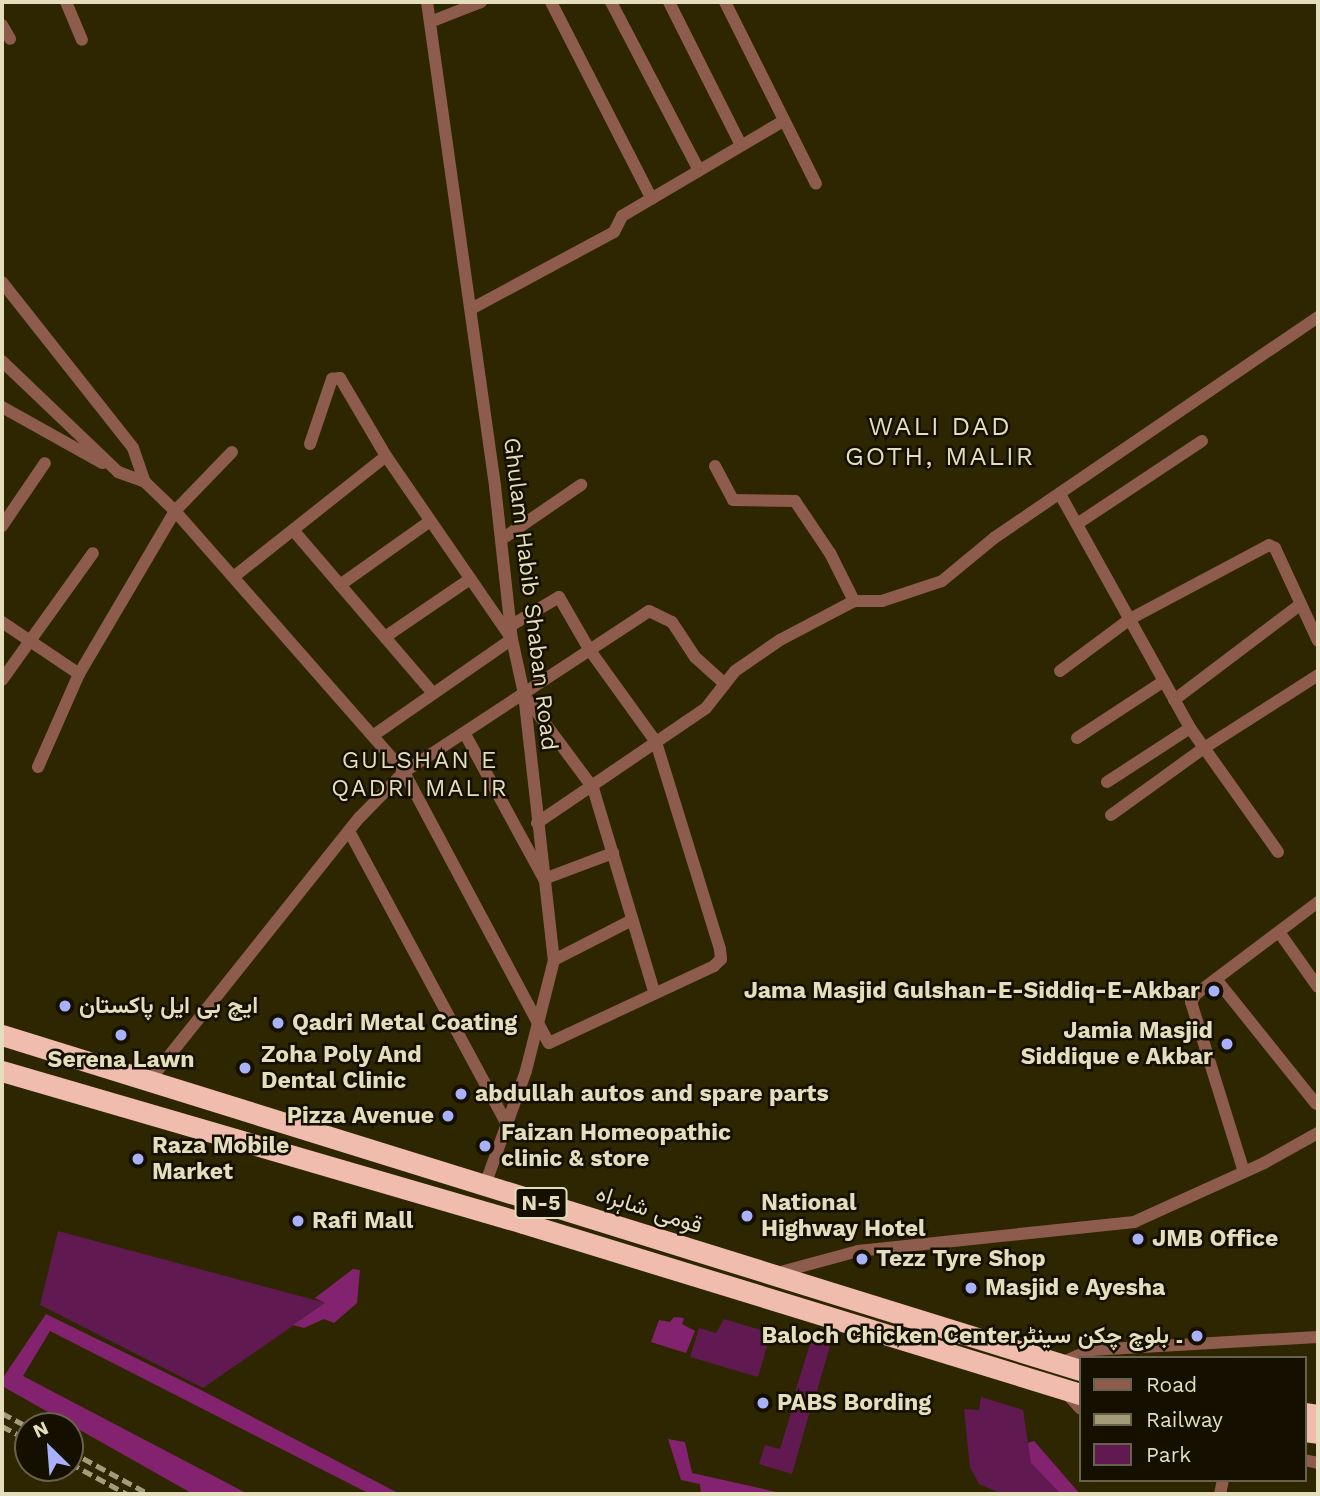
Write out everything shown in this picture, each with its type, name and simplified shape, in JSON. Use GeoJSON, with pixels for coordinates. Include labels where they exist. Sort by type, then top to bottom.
{"type":"FeatureCollection","features":[{"type":"Feature","properties":{"kind":"highway","name":"قومی شاہراہ"},"geometry":{"type":"LineString","coordinates":[[2,1035],[767,1276],[1078,1369]]}},
{"type":"Feature","properties":{"kind":"highway","name":"N-5"},"geometry":{"type":"LineString","coordinates":[[2,1071],[488,1212],[712,1284],[1072,1392]]}},
{"type":"Feature","properties":{"kind":"highway"},"geometry":{"type":"LineString","coordinates":[[712,1284],[716,1259]]}},
{"type":"Feature","properties":{"kind":"street"},"geometry":{"type":"LineString","coordinates":[[65,2],[82,40]]}},
{"type":"Feature","properties":{"kind":"street","name":"Ghulam Habib Shaban Road"},"geometry":{"type":"LineString","coordinates":[[427,2],[502,539],[511,632],[524,694],[554,960],[508,1126],[485,1185]]}},
{"type":"Feature","properties":{"kind":"street"},"geometry":{"type":"LineString","coordinates":[[430,22],[481,2]]}},
{"type":"Feature","properties":{"kind":"street"},"geometry":{"type":"LineString","coordinates":[[551,2],[652,199]]}},
{"type":"Feature","properties":{"kind":"street"},"geometry":{"type":"LineString","coordinates":[[611,2],[699,170]]}},
{"type":"Feature","properties":{"kind":"street"},"geometry":{"type":"LineString","coordinates":[[669,2],[741,145]]}},
{"type":"Feature","properties":{"kind":"street"},"geometry":{"type":"LineString","coordinates":[[725,2],[817,184]]}},
{"type":"Feature","properties":{"kind":"street"},"geometry":{"type":"LineString","coordinates":[[2,25],[10,39]]}},
{"type":"Feature","properties":{"kind":"street"},"geometry":{"type":"LineString","coordinates":[[471,309],[614,232],[622,216],[783,121]]}},
{"type":"Feature","properties":{"kind":"street"},"geometry":{"type":"LineString","coordinates":[[2,282],[133,448],[145,482]]}},
{"type":"Feature","properties":{"kind":"street"},"geometry":{"type":"LineString","coordinates":[[537,823],[593,788],[706,708],[723,682],[779,640],[854,601],[882,601],[942,581],[994,538],[1061,496],[1318,317]]}},
{"type":"Feature","properties":{"kind":"street"},"geometry":{"type":"LineString","coordinates":[[2,361],[118,472]]}},
{"type":"Feature","properties":{"kind":"street"},"geometry":{"type":"LineString","coordinates":[[310,444],[335,376],[430,521],[511,632]]}},
{"type":"Feature","properties":{"kind":"street"},"geometry":{"type":"LineString","coordinates":[[2,407],[118,472],[145,482],[236,575],[374,734],[404,772],[550,1043],[721,959],[656,742],[589,649],[559,597],[374,734]]}},
{"type":"Feature","properties":{"kind":"street"},"geometry":{"type":"LineString","coordinates":[[1077,524],[1202,441]]}},
{"type":"Feature","properties":{"kind":"street"},"geometry":{"type":"LineString","coordinates":[[38,766],[79,674],[175,511],[232,453]]}},
{"type":"Feature","properties":{"kind":"street"},"geometry":{"type":"LineString","coordinates":[[236,575],[386,456]]}},
{"type":"Feature","properties":{"kind":"street"},"geometry":{"type":"LineString","coordinates":[[2,526],[44,463]]}},
{"type":"Feature","properties":{"kind":"street"},"geometry":{"type":"LineString","coordinates":[[715,466],[733,500],[795,501],[830,553],[854,601]]}},
{"type":"Feature","properties":{"kind":"street"},"geometry":{"type":"LineString","coordinates":[[502,539],[581,485]]}},
{"type":"Feature","properties":{"kind":"street"},"geometry":{"type":"LineString","coordinates":[[1061,496],[1190,728],[1278,852]]}},
{"type":"Feature","properties":{"kind":"street"},"geometry":{"type":"LineString","coordinates":[[340,585],[430,521]]}},
{"type":"Feature","properties":{"kind":"street"},"geometry":{"type":"LineString","coordinates":[[293,530],[431,691]]}},
{"type":"Feature","properties":{"kind":"street"},"geometry":{"type":"LineString","coordinates":[[1060,670],[1130,619],[1269,545],[1275,548],[1318,641]]}},
{"type":"Feature","properties":{"kind":"street"},"geometry":{"type":"LineString","coordinates":[[2,680],[93,553]]}},
{"type":"Feature","properties":{"kind":"street"},"geometry":{"type":"LineString","coordinates":[[385,637],[470,579]]}},
{"type":"Feature","properties":{"kind":"street"},"geometry":{"type":"LineString","coordinates":[[1174,700],[1301,604]]}},
{"type":"Feature","properties":{"kind":"street"},"geometry":{"type":"LineString","coordinates":[[149,1081],[349,831],[404,772],[649,611],[671,622],[695,657],[723,682]]}},
{"type":"Feature","properties":{"kind":"street"},"geometry":{"type":"LineString","coordinates":[[2,622],[79,674]]}},
{"type":"Feature","properties":{"kind":"street"},"geometry":{"type":"LineString","coordinates":[[1111,815],[1204,748],[1318,675]]}},
{"type":"Feature","properties":{"kind":"street"},"geometry":{"type":"LineString","coordinates":[[1077,738],[1164,681]]}},
{"type":"Feature","properties":{"kind":"street"},"geometry":{"type":"LineString","coordinates":[[524,694],[593,788],[654,991]]}},
{"type":"Feature","properties":{"kind":"street"},"geometry":{"type":"LineString","coordinates":[[1107,782],[1190,728]]}},
{"type":"Feature","properties":{"kind":"street"},"geometry":{"type":"LineString","coordinates":[[465,734],[544,879],[612,853]]}},
{"type":"Feature","properties":{"kind":"street"},"geometry":{"type":"LineString","coordinates":[[349,831],[508,1126]]}},
{"type":"Feature","properties":{"kind":"street"},"geometry":{"type":"LineString","coordinates":[[1244,1172],[1192,1002],[1216,979],[1318,902]]}},
{"type":"Feature","properties":{"kind":"street"},"geometry":{"type":"LineString","coordinates":[[554,960],[632,920]]}},
{"type":"Feature","properties":{"kind":"street"},"geometry":{"type":"LineString","coordinates":[[1279,932],[1318,987]]}},
{"type":"Feature","properties":{"kind":"street"},"geometry":{"type":"LineString","coordinates":[[1216,979],[1316,1104]]}},
{"type":"Feature","properties":{"kind":"street"},"geometry":{"type":"LineString","coordinates":[[767,1276],[858,1251],[979,1235],[1134,1222],[1244,1172],[1318,1133]]}},
{"type":"Feature","properties":{"kind":"street"},"geometry":{"type":"LineString","coordinates":[[1059,1364],[1091,1350],[1318,1337]]}},
{"type":"Feature","properties":{"kind":"green space"},"geometry":{"type":"Polygon","coordinates":[[[58,1231],[326,1303],[203,1388],[40,1305],[58,1231]]]}},
{"type":"Feature","properties":{"kind":"green space"},"geometry":{"type":"Polygon","coordinates":[[[724,1319],[771,1333],[758,1377],[690,1357],[699,1328],[716,1333],[724,1319]]]}},
{"type":"Feature","properties":{"kind":"green space"},"geometry":{"type":"Polygon","coordinates":[[[811,1341],[830,1346],[814,1401],[794,1395],[811,1341]]]}},
{"type":"Feature","properties":{"kind":"green space"},"geometry":{"type":"Polygon","coordinates":[[[981,1397],[1023,1410],[1028,1443],[1034,1441],[1080,1494],[1002,1494],[979,1484],[970,1467],[964,1409],[979,1410],[981,1397]]]}},
{"type":"Feature","properties":{"kind":"green space"},"geometry":{"type":"Polygon","coordinates":[[[793,1406],[810,1411],[792,1474],[759,1464],[765,1445],[780,1449],[793,1406]]]}},
{"type":"Feature","properties":{"kind":"shaded area"},"geometry":{"type":"Polygon","coordinates":[[[353,1269],[360,1270],[357,1303],[334,1323],[324,1319],[304,1328],[293,1325],[325,1303],[315,1298],[353,1269]]]}},
{"type":"Feature","properties":{"kind":"shaded area"},"geometry":{"type":"Polygon","coordinates":[[[46,1314],[201,1390],[400,1494],[370,1494],[50,1331],[23,1376],[248,1494],[193,1494],[84,1432],[84,1412],[48,1412],[2,1386],[2,1379],[46,1314]]]}},
{"type":"Feature","properties":{"kind":"shaded area"},"geometry":{"type":"Polygon","coordinates":[[[674,1317],[684,1318],[682,1324],[695,1331],[686,1353],[651,1342],[659,1320],[670,1322],[674,1317]]]}},
{"type":"Feature","properties":{"kind":"shaded area"},"geometry":{"type":"Polygon","coordinates":[[[668,1439],[685,1442],[692,1473],[786,1494],[701,1494],[700,1484],[681,1480],[668,1439]]]}},
{"type":"Feature","properties":{"kind":"shaded area"},"geometry":{"type":"Polygon","coordinates":[[[1034,1441],[1080,1494],[1061,1494],[1031,1463],[1028,1443],[1034,1441]]]}},
{"type":"Feature","properties":{"kind":"railway"},"geometry":{"type":"LineString","coordinates":[[2,1413],[14,1419]]}},
{"type":"Feature","properties":{"kind":"railway"},"geometry":{"type":"LineString","coordinates":[[2,1426],[14,1432]]}},
{"type":"Feature","properties":{"kind":"railway"},"geometry":{"type":"LineString","coordinates":[[84,1459],[149,1494]]}},
{"type":"Feature","properties":{"kind":"railway"},"geometry":{"type":"LineString","coordinates":[[84,1471],[127,1494]]}},
{"type":"Feature","properties":{"kind":"place","name":"Jama Masjid Gulshan-E-Siddiq-E-Akbar"},"geometry":{"type":"Point","coordinates":[1214,991]}},
{"type":"Feature","properties":{"kind":"place","name":"ایچ بی ایل پاکستان"},"geometry":{"type":"Point","coordinates":[65,1006]}},
{"type":"Feature","properties":{"kind":"place","name":"Qadri Metal Coating"},"geometry":{"type":"Point","coordinates":[278,1023]}},
{"type":"Feature","properties":{"kind":"place","name":"Serena Lawn"},"geometry":{"type":"Point","coordinates":[121,1035]}},
{"type":"Feature","properties":{"kind":"place","name":"Jamia Masjid Siddique e Akbar"},"geometry":{"type":"Point","coordinates":[1227,1044]}},
{"type":"Feature","properties":{"kind":"place","name":"Zoha Poly And Dental Clinic"},"geometry":{"type":"Point","coordinates":[245,1068]}},
{"type":"Feature","properties":{"kind":"place","name":"abdullah autos and spare parts"},"geometry":{"type":"Point","coordinates":[461,1094]}},
{"type":"Feature","properties":{"kind":"place","name":"Pizza Avenue"},"geometry":{"type":"Point","coordinates":[448,1116]}},
{"type":"Feature","properties":{"kind":"place","name":"Faizan Homeopathic clinic & store"},"geometry":{"type":"Point","coordinates":[485,1146]}},
{"type":"Feature","properties":{"kind":"place","name":"Raza Mobile Market"},"geometry":{"type":"Point","coordinates":[138,1159]}},
{"type":"Feature","properties":{"kind":"place","name":"National Highway Hotel"},"geometry":{"type":"Point","coordinates":[747,1216]}},
{"type":"Feature","properties":{"kind":"place","name":"Rafi Mall"},"geometry":{"type":"Point","coordinates":[298,1221]}},
{"type":"Feature","properties":{"kind":"place","name":"JMB Office"},"geometry":{"type":"Point","coordinates":[1138,1239]}},
{"type":"Feature","properties":{"kind":"place","name":"Tezz Tyre Shop"},"geometry":{"type":"Point","coordinates":[862,1259]}},
{"type":"Feature","properties":{"kind":"place","name":"Masjid e Ayesha"},"geometry":{"type":"Point","coordinates":[971,1288]}},
{"type":"Feature","properties":{"kind":"place","name":"Baloch Chicken Center۔ بلوچ چکن سینٹر"},"geometry":{"type":"Point","coordinates":[1197,1336]}},
{"type":"Feature","properties":{"kind":"place","name":"PABS Bording"},"geometry":{"type":"Point","coordinates":[763,1403]}},
{"type":"Feature","properties":{"kind":"district","name":"WALI DAD GOTH, MALIR"},"geometry":{"type":"Point","coordinates":[940,442]}},
{"type":"Feature","properties":{"kind":"district","name":"GULSHAN E QADRI MALIR"},"geometry":{"type":"Point","coordinates":[420,775]}}]}
